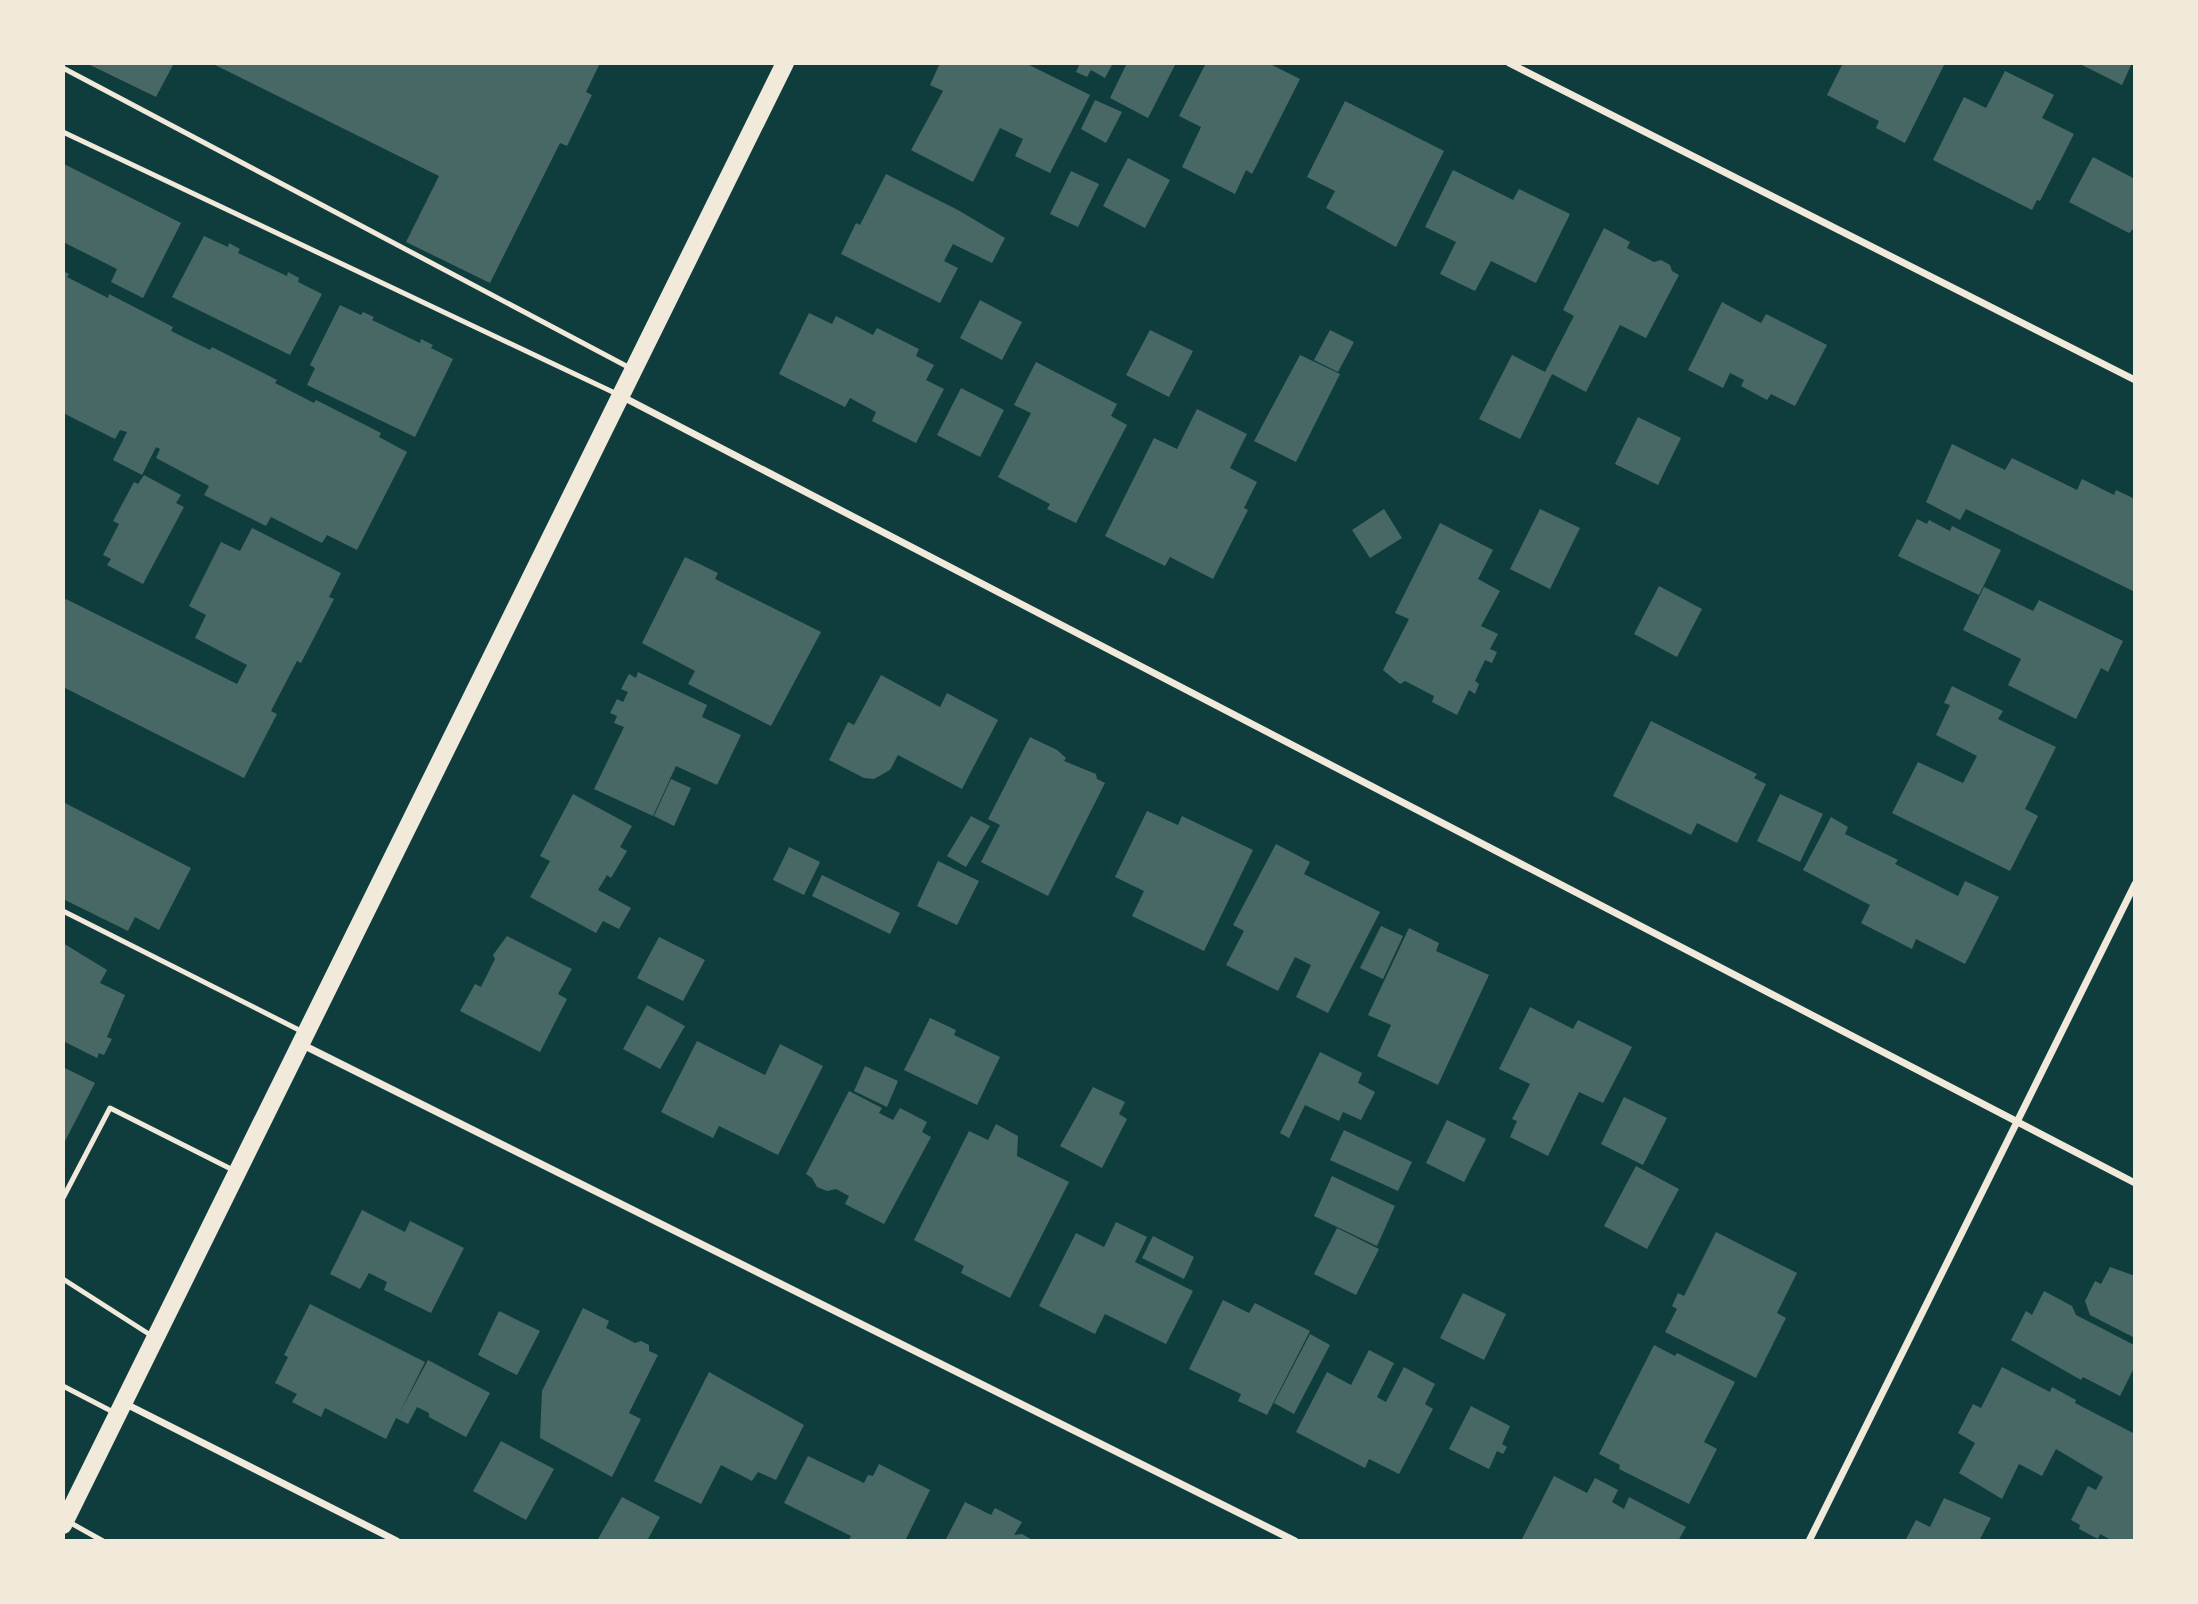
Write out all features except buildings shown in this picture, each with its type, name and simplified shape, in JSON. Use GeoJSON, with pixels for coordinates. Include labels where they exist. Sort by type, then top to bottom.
{"type":"FeatureCollection","features":[{"type":"Feature","properties":{"kind":"main road"},"geometry":{"type":"LineString","coordinates":[[64,1523],[785,63]]}},
{"type":"Feature","properties":{"kind":"street"},"geometry":{"type":"LineString","coordinates":[[1509,63],[2135,380]]}},
{"type":"Feature","properties":{"kind":"street"},"geometry":{"type":"LineString","coordinates":[[620,396],[2135,1183]]}},
{"type":"Feature","properties":{"kind":"street"},"geometry":{"type":"LineString","coordinates":[[1809,1541],[2015,1121],[2135,884]]}},
{"type":"Feature","properties":{"kind":"street"},"geometry":{"type":"LineString","coordinates":[[303,1039],[1295,1541]]}},
{"type":"Feature","properties":{"kind":"street"},"geometry":{"type":"LineString","coordinates":[[121,1408],[397,1541]]}},
{"type":"Feature","properties":{"kind":"lane"},"geometry":{"type":"LineString","coordinates":[[63,68],[633,369]]}},
{"type":"Feature","properties":{"kind":"lane"},"geometry":{"type":"LineString","coordinates":[[63,132],[620,396]]}},
{"type":"Feature","properties":{"kind":"lane"},"geometry":{"type":"LineString","coordinates":[[63,911],[303,1039]]}},
{"type":"Feature","properties":{"kind":"lane"},"geometry":{"type":"LineString","coordinates":[[63,1198],[110,1108],[236,1172]]}},
{"type":"Feature","properties":{"kind":"lane"},"geometry":{"type":"LineString","coordinates":[[63,1279],[155,1338]]}},
{"type":"Feature","properties":{"kind":"lane"},"geometry":{"type":"LineString","coordinates":[[63,1387],[121,1408]]}},
{"type":"Feature","properties":{"kind":"lane"},"geometry":{"type":"LineString","coordinates":[[64,1523],[103,1541]]}}]}
